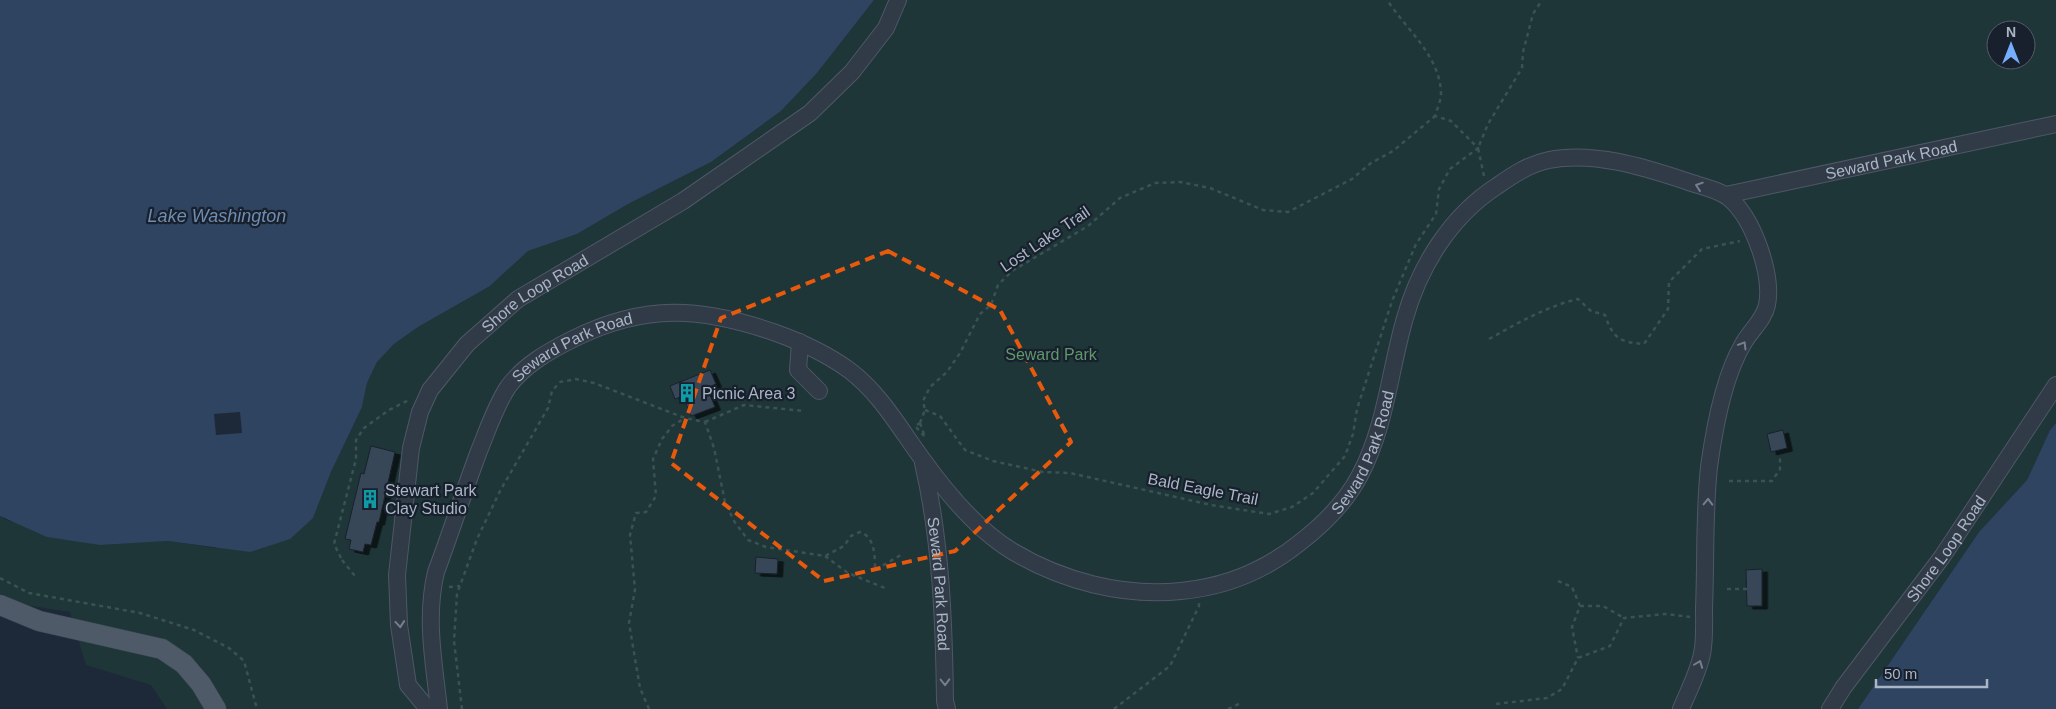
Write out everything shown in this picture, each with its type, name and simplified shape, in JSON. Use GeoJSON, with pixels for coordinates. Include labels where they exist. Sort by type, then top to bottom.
{"type":"FeatureCollection","features":[{"type":"Feature","properties":{"kind":"main road"},"geometry":{"type":"LineString","coordinates":[[0,605],[39,621],[123,638],[162,649],[184,664],[201,684],[216,709]]}},
{"type":"Feature","properties":{"kind":"street","name":"Shore Loop Road"},"geometry":{"type":"LineString","coordinates":[[428,709],[408,685],[400,625],[398,575],[410,455],[420,412],[430,390],[467,344],[518,298],[683,200],[810,113],[852,72],[886,28],[898,0]]}},
{"type":"Feature","properties":{"kind":"street","name":"Seward Park Road"},"geometry":{"type":"LineString","coordinates":[[1726,195],[2056,124]]}},
{"type":"Feature","properties":{"kind":"street","name":"Seward Park Road"},"geometry":{"type":"LineString","coordinates":[[439,709],[429,617],[431,594],[436,572],[494,413],[510,383],[533,362],[600,326],[628,317],[657,312],[678,311],[739,320],[800,342],[848,370],[870,389],[906,433],[923,460],[974,522],[1009,550],[1063,576],[1124,590],[1175,592],[1196,589],[1234,580],[1265,567],[1312,533],[1347,497],[1372,449],[1405,314],[1418,282],[1440,240],[1467,209],[1522,169],[1550,160],[1590,158],[1624,163],[1726,195],[1745,216],[1757,237],[1767,284],[1768,302],[1764,315],[1740,347],[1717,414],[1709,474],[1703,653],[1681,709]]}},
{"type":"Feature","properties":{"kind":"street"},"geometry":{"type":"LineString","coordinates":[[800,342],[798,370],[819,390]]}},
{"type":"Feature","properties":{"kind":"street","name":"Shore Loop Road"},"geometry":{"type":"LineString","coordinates":[[1830,709],[1843,688],[1942,557],[2056,385]]}},
{"type":"Feature","properties":{"kind":"street","name":"Seward Park Road"},"geometry":{"type":"LineString","coordinates":[[923,460],[934,510],[944,635],[945,701],[947,709]]}},
{"type":"Feature","properties":{"kind":"path"},"geometry":{"type":"LineString","coordinates":[[1387,0],[1429,55],[1438,75],[1441,95],[1435,116],[1451,121],[1478,148],[1487,193]]}},
{"type":"Feature","properties":{"kind":"path"},"geometry":{"type":"LineString","coordinates":[[1478,148],[1488,124],[1522,68],[1523,52],[1533,14],[1542,0]]}},
{"type":"Feature","properties":{"kind":"path","name":"Lost Lake Trail"},"geometry":{"type":"LineString","coordinates":[[920,423],[926,410],[923,401],[930,387],[947,372],[960,353],[980,314],[991,305],[998,285],[1012,271],[1088,226],[1120,198],[1155,182],[1180,182],[1210,188],[1263,210],[1288,212],[1338,188],[1352,179],[1371,163],[1393,151],[1435,116]]}},
{"type":"Feature","properties":{"kind":"path","name":"Bald Eagle Trail"},"geometry":{"type":"LineString","coordinates":[[926,410],[940,416],[965,450],[993,461],[1043,472],[1070,473],[1211,505],[1269,514],[1292,507],[1312,493],[1345,456],[1353,434],[1357,409],[1392,301],[1416,244],[1436,214],[1439,189],[1450,169],[1478,148]]}},
{"type":"Feature","properties":{"kind":"path"},"geometry":{"type":"LineString","coordinates":[[1489,339],[1535,313],[1557,304],[1578,299],[1591,311],[1605,315],[1611,331],[1623,342],[1644,344],[1668,309],[1669,282],[1702,249],[1757,237]]}},
{"type":"Feature","properties":{"kind":"path"},"geometry":{"type":"LineString","coordinates":[[462,709],[454,641],[457,594],[477,539],[500,491],[548,408],[552,391],[560,382],[576,379],[594,383],[685,418],[705,422],[744,405],[804,411]]}},
{"type":"Feature","properties":{"kind":"path"},"geometry":{"type":"LineString","coordinates":[[355,576],[342,559],[334,544],[356,459],[356,440],[364,428],[389,410],[430,390]]}},
{"type":"Feature","properties":{"kind":"path"},"geometry":{"type":"LineString","coordinates":[[649,709],[640,688],[629,623],[634,590],[630,535],[636,513],[646,512],[656,496],[653,459],[662,439],[672,426],[685,418]]}},
{"type":"Feature","properties":{"kind":"path"},"geometry":{"type":"LineString","coordinates":[[705,422],[712,441],[725,502],[734,521],[748,540],[766,547],[825,556],[848,573],[885,588]]}},
{"type":"Feature","properties":{"kind":"path"},"geometry":{"type":"LineString","coordinates":[[1729,481],[1772,481],[1780,470],[1780,455]]}},
{"type":"Feature","properties":{"kind":"path"},"geometry":{"type":"LineString","coordinates":[[825,556],[844,546],[851,536],[860,532],[865,533],[872,544],[875,570],[901,555]]}},
{"type":"Feature","properties":{"kind":"path"},"geometry":{"type":"LineString","coordinates":[[0,578],[28,593],[140,613],[182,625],[202,634],[229,648],[244,661],[257,709]]}},
{"type":"Feature","properties":{"kind":"path"},"geometry":{"type":"LineString","coordinates":[[1496,704],[1547,698],[1562,689],[1578,658],[1572,627],[1580,606],[1572,587],[1558,581]]}},
{"type":"Feature","properties":{"kind":"path"},"geometry":{"type":"LineString","coordinates":[[1114,709],[1170,666],[1199,606],[1196,589]]}},
{"type":"Feature","properties":{"kind":"path"},"geometry":{"type":"LineString","coordinates":[[1727,589],[1747,589]]}},
{"type":"Feature","properties":{"kind":"path"},"geometry":{"type":"LineString","coordinates":[[1580,606],[1603,606],[1624,618],[1666,614],[1704,619]]}},
{"type":"Feature","properties":{"kind":"path"},"geometry":{"type":"LineString","coordinates":[[1578,658],[1610,646],[1624,618]]}},
{"type":"Feature","properties":{"kind":"path"},"geometry":{"type":"LineString","coordinates":[[451,691],[460,689]]}},
{"type":"Feature","properties":{"kind":"path"},"geometry":{"type":"LineString","coordinates":[[1228,709],[1241,703]]}},
{"type":"Feature","properties":{"kind":"highlighted area"},"geometry":{"type":"Polygon","coordinates":[[[888,251],[1000,310],[1071,442],[955,551],[824,581],[671,463],[721,318],[888,251]]]}},
{"type":"Feature","properties":{"kind":"green space","name":"Seward Park"},"geometry":{"type":"Polygon","coordinates":[[[874,0],[2056,0],[2056,423],[2050,430],[2027,480],[1979,532],[1858,709],[167,709],[151,685],[86,665],[70,612],[0,601],[0,516],[6,520],[100,545],[168,541],[215,548],[313,518],[331,472],[362,407],[367,383],[377,362],[394,344],[418,327],[490,286],[528,251],[577,234],[628,204],[711,162],[781,111],[817,73],[874,0]]]}},
{"type":"Feature","properties":{"kind":"water","name":"Lake Washington"},"geometry":{"type":"Polygon","coordinates":[[[0,0],[874,0],[817,73],[781,111],[711,162],[628,204],[577,234],[528,251],[490,286],[418,327],[394,344],[377,362],[367,383],[362,407],[331,472],[313,518],[290,539],[250,552],[168,541],[100,545],[47,537],[0,516],[0,0]]]}},
{"type":"Feature","properties":{"kind":"water"},"geometry":{"type":"Polygon","coordinates":[[[2056,423],[2056,709],[1858,709],[1979,532],[2027,480],[2050,430],[2056,423]]]}},
{"type":"Feature","properties":{"kind":"pier"},"geometry":{"type":"Polygon","coordinates":[[[240,412],[242,433],[216,435],[214,414],[240,412]]]}},
{"type":"Feature","properties":{"kind":"building","name":"Picnic Area 3"},"geometry":{"type":"Polygon","coordinates":[[[710,370],[716,384],[707,388],[715,407],[691,416],[683,396],[675,399],[670,386],[710,370]]]}},
{"type":"Feature","properties":{"kind":"building"},"geometry":{"type":"Polygon","coordinates":[[[1783,430],[1787,448],[1771,452],[1767,434],[1783,430]]]}},
{"type":"Feature","properties":{"kind":"building","name":"Stewart Park Clay Studio"},"geometry":{"type":"Polygon","coordinates":[[[371,446],[395,452],[379,522],[377,522],[371,545],[365,544],[363,552],[349,549],[351,540],[345,539],[361,473],[364,474],[371,446]]]}},
{"type":"Feature","properties":{"kind":"building"},"geometry":{"type":"Polygon","coordinates":[[[756,557],[778,559],[777,574],[755,573],[756,557]]]}},
{"type":"Feature","properties":{"kind":"building"},"geometry":{"type":"Polygon","coordinates":[[[1762,569],[1762,606],[1747,606],[1746,570],[1762,569]]]}},
{"type":"Feature","properties":{"kind":"place","name":"Picnic Area 3"},"geometry":{"type":"Point","coordinates":[687,393]}},
{"type":"Feature","properties":{"kind":"place","name":"Stewart Park Clay Studio"},"geometry":{"type":"Point","coordinates":[370,499]}}]}
